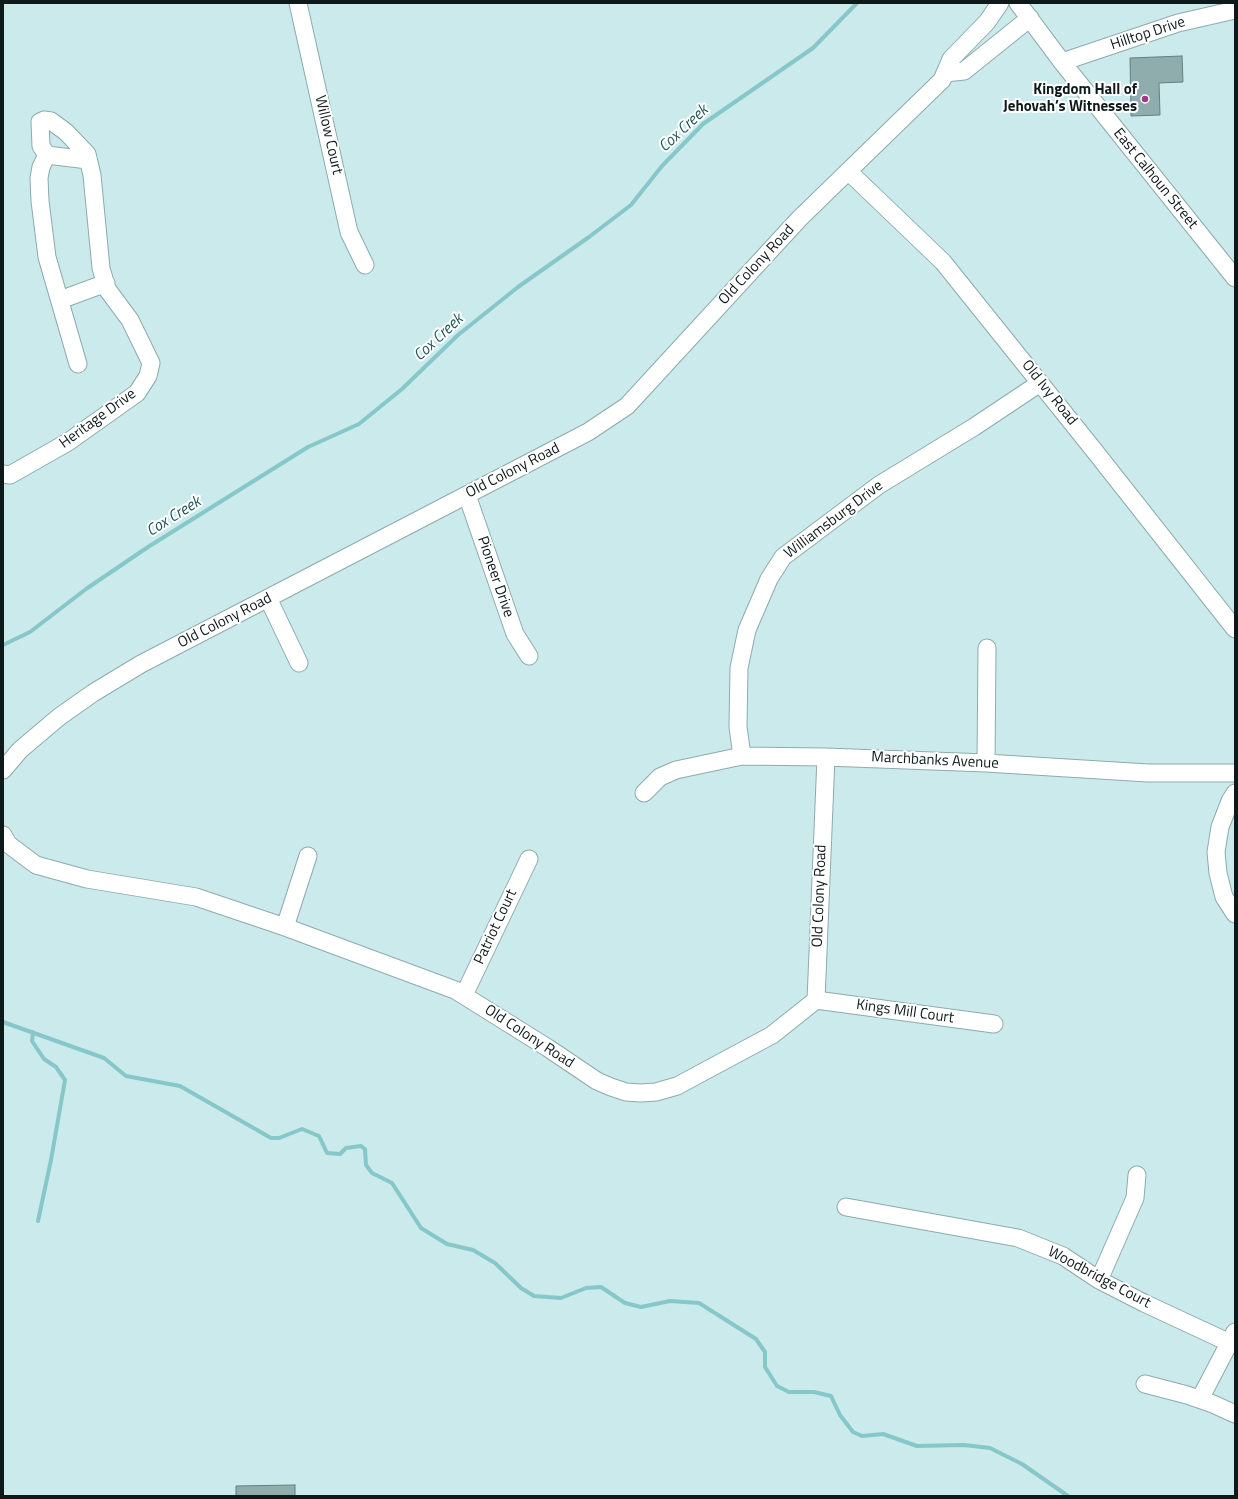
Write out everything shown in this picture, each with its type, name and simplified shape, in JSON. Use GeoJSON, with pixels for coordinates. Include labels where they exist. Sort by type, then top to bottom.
{"type":"FeatureCollection","features":[{"type":"Feature","properties":{"kind":"street","name":"Willow Court"},"geometry":{"type":"LineString","coordinates":[[298,3],[349,232],[364,265]]}},
{"type":"Feature","properties":{"kind":"street","name":"Old Colony Road"},"geometry":{"type":"LineString","coordinates":[[3,770],[20,750],[59,717],[93,693],[141,664],[588,432],[627,406],[799,219],[942,80],[951,59],[987,22],[1000,3]]}},
{"type":"Feature","properties":{"kind":"street","name":"East Calhoun Street"},"geometry":{"type":"LineString","coordinates":[[1018,3],[1062,62],[1235,278]]}},
{"type":"Feature","properties":{"kind":"street","name":"Hilltop Drive"},"geometry":{"type":"LineString","coordinates":[[1062,62],[1178,23],[1235,10]]}},
{"type":"Feature","properties":{"kind":"street"},"geometry":{"type":"LineString","coordinates":[[945,73],[964,71],[1030,18]]}},
{"type":"Feature","properties":{"kind":"street"},"geometry":{"type":"LineString","coordinates":[[47,155],[41,146],[40,122],[44,120],[51,121],[66,132],[88,157]]}},
{"type":"Feature","properties":{"kind":"street"},"geometry":{"type":"LineString","coordinates":[[47,155],[88,157]]}},
{"type":"Feature","properties":{"kind":"street"},"geometry":{"type":"LineString","coordinates":[[47,155],[41,167],[38,178],[47,257],[78,364]]}},
{"type":"Feature","properties":{"kind":"street","name":"Heritage Drive"},"geometry":{"type":"LineString","coordinates":[[3,474],[10,475],[68,442],[137,393],[148,376],[151,363],[130,320],[107,289],[101,268],[92,176],[88,157]]}},
{"type":"Feature","properties":{"kind":"street","name":"Old Ivy Road"},"geometry":{"type":"LineString","coordinates":[[848,171],[943,262],[1235,629]]}},
{"type":"Feature","properties":{"kind":"street"},"geometry":{"type":"LineString","coordinates":[[60,300],[106,283]]}},
{"type":"Feature","properties":{"kind":"street","name":"Williamsburg Drive"},"geometry":{"type":"LineString","coordinates":[[742,756],[738,728],[740,660],[747,630],[769,579],[783,557],[879,485],[974,427],[1040,383]]}},
{"type":"Feature","properties":{"kind":"street","name":"Pioneer Drive"},"geometry":{"type":"LineString","coordinates":[[467,495],[515,634],[529,656]]}},
{"type":"Feature","properties":{"kind":"street"},"geometry":{"type":"LineString","coordinates":[[268,598],[299,663]]}},
{"type":"Feature","properties":{"kind":"street"},"geometry":{"type":"LineString","coordinates":[[986,763],[987,648]]}},
{"type":"Feature","properties":{"kind":"street","name":"Marchbanks Avenue"},"geometry":{"type":"LineString","coordinates":[[644,793],[660,777],[676,770],[742,756],[826,756],[986,763],[1148,773],[1235,772]]}},
{"type":"Feature","properties":{"kind":"street","name":"Old Colony Road"},"geometry":{"type":"LineString","coordinates":[[3,836],[8,844],[36,864],[87,879],[196,897],[286,927],[455,990],[597,1081],[626,1092],[656,1092],[677,1086],[772,1036],[816,1000],[826,756]]}},
{"type":"Feature","properties":{"kind":"street"},"geometry":{"type":"LineString","coordinates":[[1235,793],[1230,801],[1220,827],[1216,852],[1218,873],[1224,897],[1235,914]]}},
{"type":"Feature","properties":{"kind":"street"},"geometry":{"type":"LineString","coordinates":[[286,927],[308,856]]}},
{"type":"Feature","properties":{"kind":"street","name":"Patriot Court"},"geometry":{"type":"LineString","coordinates":[[464,995],[528,859]]}},
{"type":"Feature","properties":{"kind":"street","name":"Kings Mill Court"},"geometry":{"type":"LineString","coordinates":[[816,1000],[994,1024]]}},
{"type":"Feature","properties":{"kind":"street"},"geometry":{"type":"LineString","coordinates":[[1099,1280],[1134,1198],[1137,1174]]}},
{"type":"Feature","properties":{"kind":"street","name":"Woodbridge Court"},"geometry":{"type":"LineString","coordinates":[[846,1207],[1018,1238],[1063,1256],[1099,1280],[1144,1303],[1232,1337]]}},
{"type":"Feature","properties":{"kind":"street"},"geometry":{"type":"LineString","coordinates":[[1200,1399],[1232,1337]]}},
{"type":"Feature","properties":{"kind":"street"},"geometry":{"type":"LineString","coordinates":[[1145,1384],[1200,1399],[1235,1414]]}},
{"type":"Feature","properties":{"kind":"building","name":"Kingdom Hall of Jehovah’s Witnesses"},"geometry":{"type":"Polygon","coordinates":[[[1182,56],[1183,82],[1159,83],[1160,115],[1131,116],[1130,58],[1182,56]]]}},
{"type":"Feature","properties":{"kind":"building"},"geometry":{"type":"Polygon","coordinates":[[[295,1485],[295,1496],[236,1496],[236,1486],[295,1485]]]}},
{"type":"Feature","properties":{"kind":"waterway","name":"Cox Creek"},"geometry":{"type":"LineString","coordinates":[[3,645],[30,632],[86,589],[148,547],[308,447],[359,424],[402,389],[458,335],[518,287],[589,237],[631,205],[662,166],[703,124],[813,48],[857,3]]}},
{"type":"Feature","properties":{"kind":"waterway"},"geometry":{"type":"LineString","coordinates":[[3,1022],[104,1058],[126,1076],[180,1086],[271,1138],[279,1138],[302,1129],[319,1136],[327,1153],[340,1154],[346,1148],[361,1146],[365,1149],[366,1165],[372,1173],[392,1183],[421,1228],[447,1244],[473,1250],[495,1263],[521,1288],[534,1296],[561,1298],[586,1288],[601,1287],[625,1303],[641,1307],[670,1301],[699,1303],[756,1339],[765,1352],[765,1367],[777,1386],[789,1392],[814,1392],[831,1396],[840,1415],[853,1432],[862,1436],[883,1434],[917,1446],[964,1445],[990,1448],[1022,1464],[1068,1496]]}},
{"type":"Feature","properties":{"kind":"waterway"},"geometry":{"type":"LineString","coordinates":[[33,1032],[32,1041],[44,1059],[56,1067],[65,1080],[51,1160],[38,1221]]}},
{"type":"Feature","properties":{"kind":"place","name":"Kingdom Hall of Jehovah’s Witnesses"},"geometry":{"type":"Point","coordinates":[1145,99]}}]}
